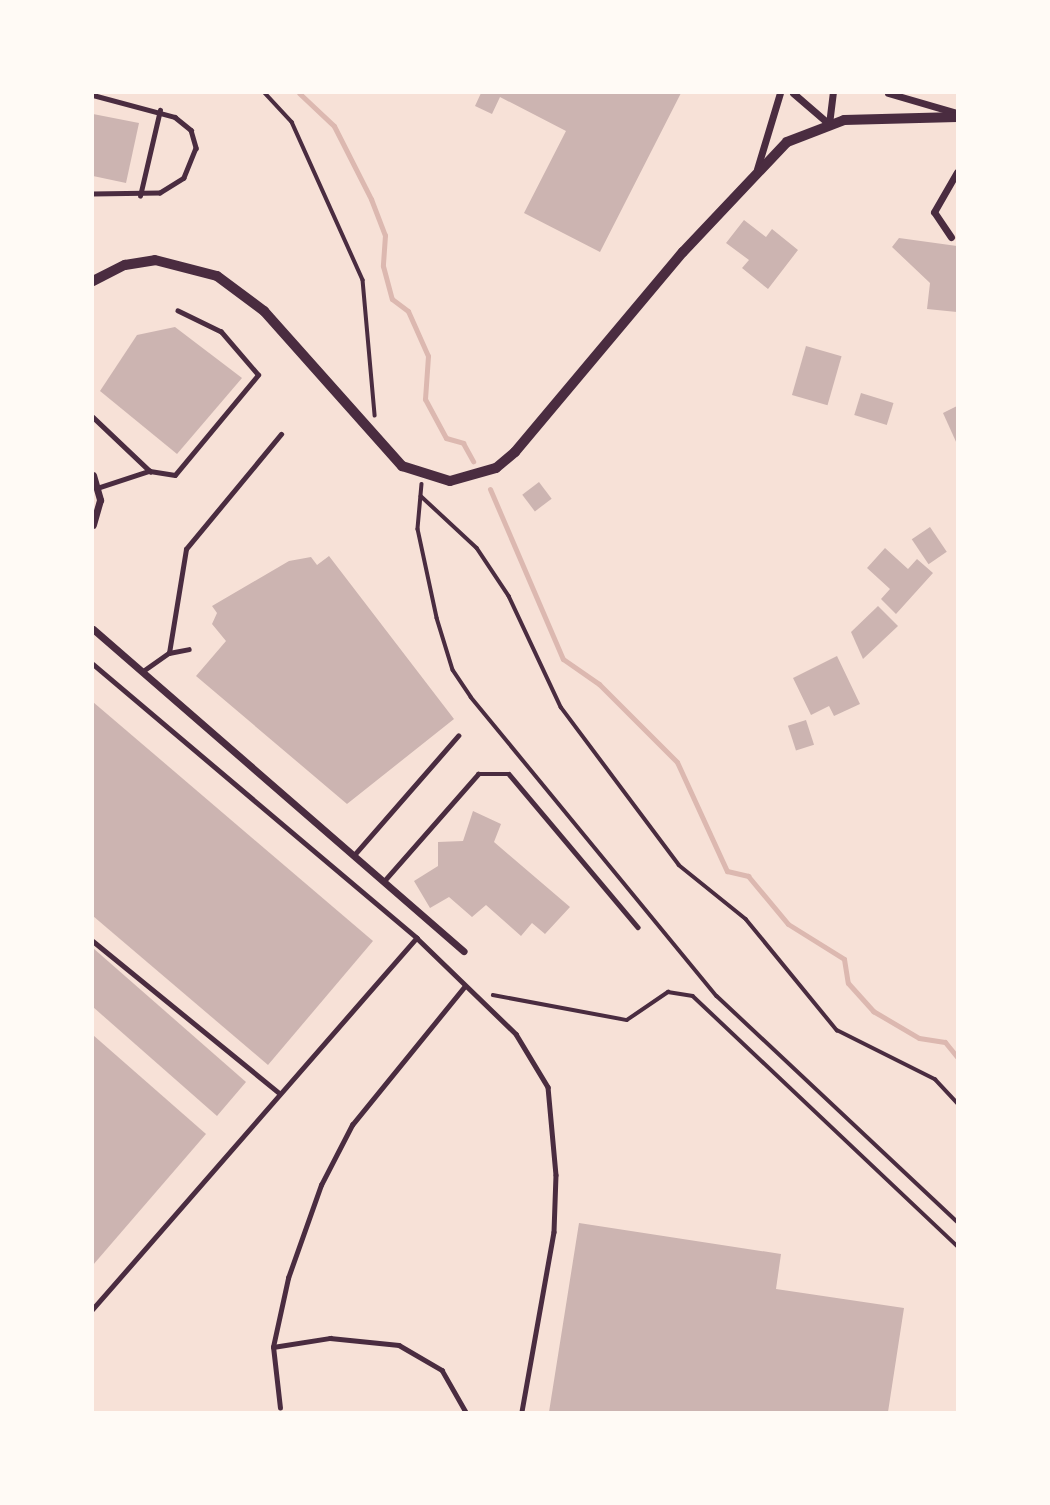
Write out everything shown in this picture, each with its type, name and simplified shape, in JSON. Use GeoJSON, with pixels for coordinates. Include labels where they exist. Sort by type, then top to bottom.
{"type":"FeatureCollection","features":[{"type":"Feature","properties":{"kind":"street"},"geometry":{"type":"LineString","coordinates":[[757,169],[780,93]]}},
{"type":"Feature","properties":{"kind":"street"},"geometry":{"type":"LineString","coordinates":[[793,93],[829,124]]}},
{"type":"Feature","properties":{"kind":"street"},"geometry":{"type":"LineString","coordinates":[[829,124],[833,93]]}},
{"type":"Feature","properties":{"kind":"street"},"geometry":{"type":"LineString","coordinates":[[888,93],[957,115]]}},
{"type":"Feature","properties":{"kind":"street"},"geometry":{"type":"LineString","coordinates":[[93,281],[125,265],[155,260],[217,276],[264,311],[375,438],[422,477],[477,475],[515,452],[757,169],[787,142],[829,124],[957,115]]}},
{"type":"Feature","properties":{"kind":"street"},"geometry":{"type":"LineString","coordinates":[[951,237],[934,212],[957,172]]}},
{"type":"Feature","properties":{"kind":"street"},"geometry":{"type":"LineString","coordinates":[[93,475],[99,488],[93,525]]}},
{"type":"Feature","properties":{"kind":"street"},"geometry":{"type":"LineString","coordinates":[[93,629],[464,951]]}},
{"type":"Feature","properties":{"kind":"lane"},"geometry":{"type":"LineString","coordinates":[[93,95],[160,110],[191,130],[196,148],[177,184],[140,196],[93,194]]}},
{"type":"Feature","properties":{"kind":"lane"},"geometry":{"type":"LineString","coordinates":[[140,196],[160,110]]}},
{"type":"Feature","properties":{"kind":"lane"},"geometry":{"type":"LineString","coordinates":[[99,488],[150,471],[175,475],[258,375],[220,332],[178,311]]}},
{"type":"Feature","properties":{"kind":"lane"},"geometry":{"type":"LineString","coordinates":[[93,417],[150,471]]}},
{"type":"Feature","properties":{"kind":"lane"},"geometry":{"type":"LineString","coordinates":[[169,653],[186,549],[281,434]]}},
{"type":"Feature","properties":{"kind":"lane"},"geometry":{"type":"LineString","coordinates":[[143,671],[169,653],[189,649]]}},
{"type":"Feature","properties":{"kind":"lane"},"geometry":{"type":"LineString","coordinates":[[93,664],[417,938],[464,987],[516,1034],[548,1087],[556,1175],[554,1232],[523,1412]]}},
{"type":"Feature","properties":{"kind":"lane"},"geometry":{"type":"LineString","coordinates":[[355,854],[458,736]]}},
{"type":"Feature","properties":{"kind":"lane"},"geometry":{"type":"LineString","coordinates":[[385,880],[478,774],[509,774],[638,927]]}},
{"type":"Feature","properties":{"kind":"lane"},"geometry":{"type":"LineString","coordinates":[[93,1310],[278,1092],[417,938]]}},
{"type":"Feature","properties":{"kind":"lane"},"geometry":{"type":"LineString","coordinates":[[93,941],[278,1092]]}},
{"type":"Feature","properties":{"kind":"lane"},"geometry":{"type":"LineString","coordinates":[[280,1408],[273,1347],[309,1220],[352,1125],[464,987]]}},
{"type":"Feature","properties":{"kind":"lane"},"geometry":{"type":"LineString","coordinates":[[273,1347],[330,1338],[399,1345],[442,1370],[466,1412]]}},
{"type":"Feature","properties":{"kind":"path"},"geometry":{"type":"LineString","coordinates":[[265,93],[292,122],[363,280],[376,424]]}},
{"type":"Feature","properties":{"kind":"path"},"geometry":{"type":"LineString","coordinates":[[422,477],[418,530],[437,618],[453,670],[471,697],[717,996],[957,1220]]}},
{"type":"Feature","properties":{"kind":"path"},"geometry":{"type":"LineString","coordinates":[[420,496],[477,548],[509,596],[561,707],[679,865],[746,919],[837,1030],[936,1079],[957,1103]]}},
{"type":"Feature","properties":{"kind":"path"},"geometry":{"type":"LineString","coordinates":[[464,987],[627,1020],[668,992],[693,996],[957,1246]]}},
{"type":"Feature","properties":{"kind":"building"},"geometry":{"type":"Polygon","coordinates":[[[481,93],[681,93],[600,252],[524,213],[566,131],[500,97],[492,114],[475,106],[481,93]]]}},
{"type":"Feature","properties":{"kind":"building"},"geometry":{"type":"Polygon","coordinates":[[[93,114],[139,123],[126,183],[93,176],[93,114]]]}},
{"type":"Feature","properties":{"kind":"building"},"geometry":{"type":"Polygon","coordinates":[[[744,220],[766,237],[772,229],[798,250],[768,289],[742,268],[749,260],[726,243],[744,220]]]}},
{"type":"Feature","properties":{"kind":"building"},"geometry":{"type":"Polygon","coordinates":[[[899,238],[957,246],[957,312],[927,309],[930,283],[892,247],[899,238]]]}},
{"type":"Feature","properties":{"kind":"building"},"geometry":{"type":"Polygon","coordinates":[[[175,327],[242,378],[177,454],[100,391],[137,335],[175,327]]]}},
{"type":"Feature","properties":{"kind":"building"},"geometry":{"type":"Polygon","coordinates":[[[806,346],[842,356],[828,405],[792,395],[806,346]]]}},
{"type":"Feature","properties":{"kind":"building"},"geometry":{"type":"Polygon","coordinates":[[[861,393],[894,403],[887,425],[854,415],[861,393]]]}},
{"type":"Feature","properties":{"kind":"building"},"geometry":{"type":"Polygon","coordinates":[[[957,406],[957,444],[943,413],[957,406]]]}},
{"type":"Feature","properties":{"kind":"building"},"geometry":{"type":"Polygon","coordinates":[[[539,482],[552,499],[535,511],[522,495],[539,482]]]}},
{"type":"Feature","properties":{"kind":"building"},"geometry":{"type":"Polygon","coordinates":[[[930,527],[947,552],[929,564],[912,539],[930,527]]]}},
{"type":"Feature","properties":{"kind":"building"},"geometry":{"type":"Polygon","coordinates":[[[885,548],[908,569],[917,559],[933,573],[896,614],[881,599],[890,589],[867,568],[885,548]]]}},
{"type":"Feature","properties":{"kind":"building"},"geometry":{"type":"Polygon","coordinates":[[[329,556],[454,719],[347,804],[196,676],[226,641],[212,624],[217,613],[212,606],[289,561],[311,557],[317,565],[329,556]]]}},
{"type":"Feature","properties":{"kind":"building"},"geometry":{"type":"Polygon","coordinates":[[[878,606],[898,626],[863,659],[851,632],[878,606]]]}},
{"type":"Feature","properties":{"kind":"building"},"geometry":{"type":"Polygon","coordinates":[[[837,656],[860,704],[834,716],[829,706],[811,715],[793,678],[837,656]]]}},
{"type":"Feature","properties":{"kind":"building"},"geometry":{"type":"Polygon","coordinates":[[[93,702],[373,941],[268,1065],[93,916],[93,702]]]}},
{"type":"Feature","properties":{"kind":"building"},"geometry":{"type":"Polygon","coordinates":[[[806,720],[814,745],[796,751],[788,726],[806,720]]]}},
{"type":"Feature","properties":{"kind":"building"},"geometry":{"type":"Polygon","coordinates":[[[473,811],[501,824],[494,842],[570,907],[545,934],[532,923],[521,936],[486,905],[472,917],[449,897],[430,908],[414,881],[438,866],[438,842],[463,841],[473,811]]]}},
{"type":"Feature","properties":{"kind":"building"},"geometry":{"type":"Polygon","coordinates":[[[93,948],[246,1082],[217,1116],[93,1007],[93,948]]]}},
{"type":"Feature","properties":{"kind":"building"},"geometry":{"type":"Polygon","coordinates":[[[93,1035],[206,1134],[93,1265],[93,1035]]]}},
{"type":"Feature","properties":{"kind":"building"},"geometry":{"type":"Polygon","coordinates":[[[579,1223],[781,1254],[776,1289],[904,1308],[888,1412],[549,1412],[579,1223]]]}},
{"type":"Feature","properties":{"kind":"waterway"},"geometry":{"type":"LineString","coordinates":[[299,93],[334,126],[371,199],[385,235],[383,266],[392,299],[408,311],[428,356],[425,399],[446,438],[463,443],[473,461]]}},
{"type":"Feature","properties":{"kind":"waterway"},"geometry":{"type":"LineString","coordinates":[[490,489],[563,659],[599,684],[677,762],[727,871],[748,876],[788,924],[844,959],[848,983],[873,1011],[919,1038],[945,1042],[957,1057]]}}]}
